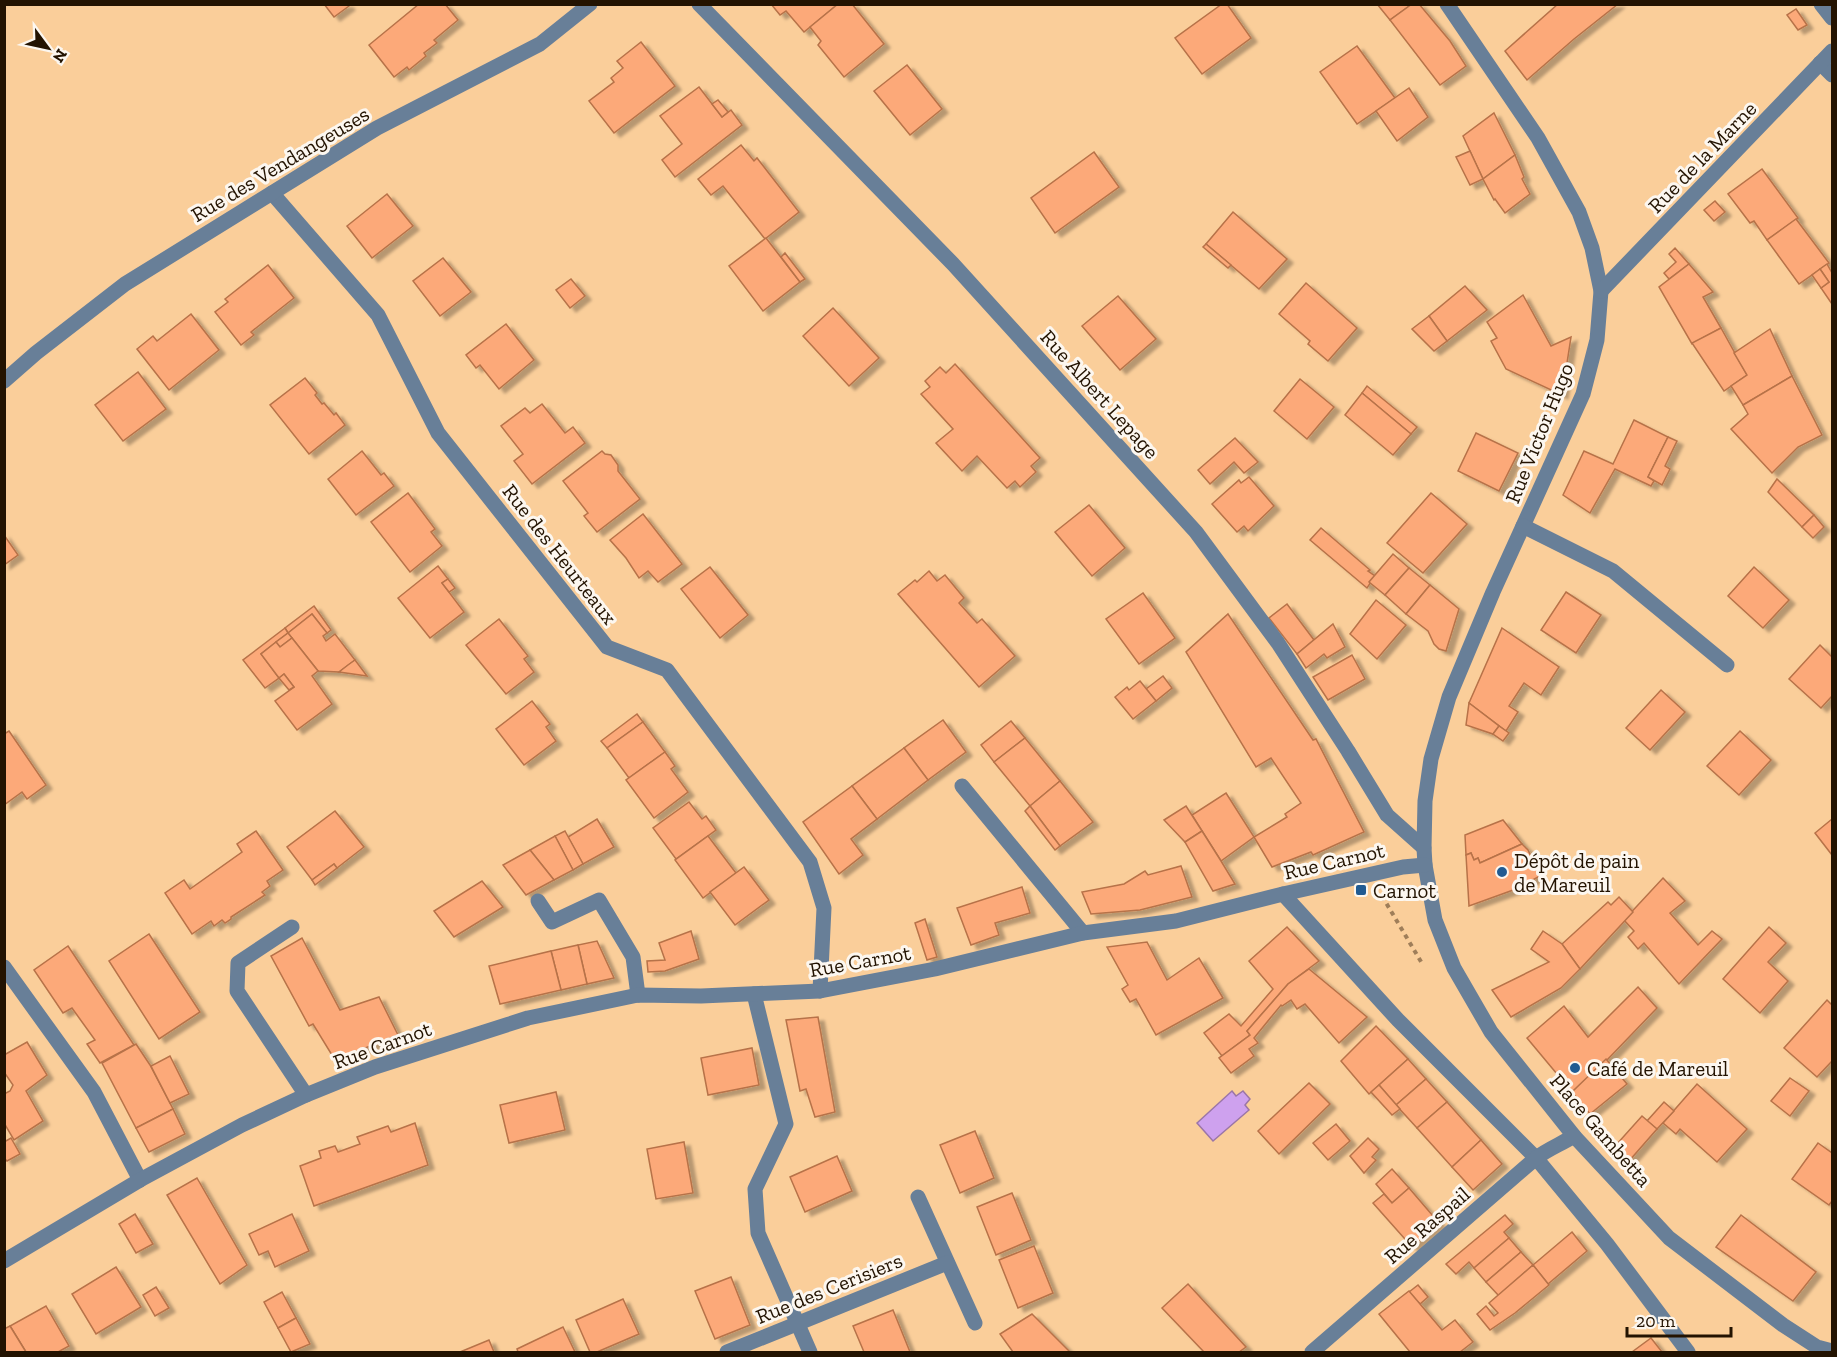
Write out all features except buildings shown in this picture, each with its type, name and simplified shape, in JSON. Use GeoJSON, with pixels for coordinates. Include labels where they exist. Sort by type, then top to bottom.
{"type":"FeatureCollection","features":[{"type":"Feature","properties":{"kind":"street","name":"Rue des Vendangeuses"},"geometry":{"type":"LineString","coordinates":[[4,381],[36,353],[125,284],[377,128],[540,44],[590,4]]}},
{"type":"Feature","properties":{"kind":"street","name":"Rue Albert Lepage"},"geometry":{"type":"LineString","coordinates":[[699,4],[954,264],[1196,532],[1278,643],[1387,815],[1424,848]]}},
{"type":"Feature","properties":{"kind":"street","name":"Rue Victor Hugo"},"geometry":{"type":"LineString","coordinates":[[1425,865],[1425,801],[1431,759],[1449,697],[1583,394],[1597,339],[1601,291],[1592,248],[1579,212],[1538,138],[1447,4]]}},
{"type":"Feature","properties":{"kind":"street"},"geometry":{"type":"LineString","coordinates":[[1821,4],[1833,18]]}},
{"type":"Feature","properties":{"kind":"street","name":"Rue de la Marne"},"geometry":{"type":"LineString","coordinates":[[1601,291],[1833,51]]}},
{"type":"Feature","properties":{"kind":"street"},"geometry":{"type":"LineString","coordinates":[[1820,63],[1833,75]]}},
{"type":"Feature","properties":{"kind":"street","name":"Rue des Heurteaux"},"geometry":{"type":"LineString","coordinates":[[272,193],[378,315],[438,434],[607,647],[667,670],[810,862],[824,908],[820,991]]}},
{"type":"Feature","properties":{"kind":"street"},"geometry":{"type":"LineString","coordinates":[[1523,526],[1613,571],[1727,665]]}},
{"type":"Feature","properties":{"kind":"street"},"geometry":{"type":"LineString","coordinates":[[962,786],[1083,933]]}},
{"type":"Feature","properties":{"kind":"street","name":"Rue Carnot"},"geometry":{"type":"LineString","coordinates":[[4,1261],[140,1180],[242,1125],[306,1095],[375,1067],[528,1018],[638,995],[700,996],[820,991],[935,969],[1083,933],[1176,921],[1402,867],[1425,865]]}},
{"type":"Feature","properties":{"kind":"street","name":"Place Gambetta"},"geometry":{"type":"LineString","coordinates":[[1425,865],[1435,920],[1454,968],[1491,1032],[1574,1136],[1669,1238],[1783,1325],[1817,1347],[1833,1351]]}},
{"type":"Feature","properties":{"kind":"street"},"geometry":{"type":"LineString","coordinates":[[1283,894],[1398,1020],[1536,1158],[1607,1244],[1688,1353]]}},
{"type":"Feature","properties":{"kind":"street"},"geometry":{"type":"LineString","coordinates":[[538,901],[552,922],[599,900],[633,957],[638,995]]}},
{"type":"Feature","properties":{"kind":"street"},"geometry":{"type":"LineString","coordinates":[[292,927],[238,963],[237,991],[306,1095]]}},
{"type":"Feature","properties":{"kind":"street"},"geometry":{"type":"LineString","coordinates":[[4,967],[94,1092],[140,1180]]}},
{"type":"Feature","properties":{"kind":"street"},"geometry":{"type":"LineString","coordinates":[[754,994],[786,1124],[755,1189],[758,1233],[799,1323],[810,1353]]}},
{"type":"Feature","properties":{"kind":"street","name":"Rue Raspail"},"geometry":{"type":"LineString","coordinates":[[1312,1353],[1536,1158],[1574,1136]]}},
{"type":"Feature","properties":{"kind":"street"},"geometry":{"type":"LineString","coordinates":[[918,1197],[975,1323]]}},
{"type":"Feature","properties":{"kind":"street","name":"Rue des Cerisiers"},"geometry":{"type":"LineString","coordinates":[[727,1353],[947,1263]]}},
{"type":"Feature","properties":{"kind":"shaded area"},"geometry":{"type":"Polygon","coordinates":[[[1232,1091],[1236,1096],[1243,1091],[1250,1099],[1245,1105],[1249,1110],[1213,1141],[1197,1123],[1232,1091]]]}},
{"type":"Feature","properties":{"kind":"place","name":"Dépôt de pain de Mareuil"},"geometry":{"type":"Point","coordinates":[1502,872]}},
{"type":"Feature","properties":{"kind":"place","name":"Carnot"},"geometry":{"type":"Point","coordinates":[1361,890]}},
{"type":"Feature","properties":{"kind":"place","name":"Café de Mareuil"},"geometry":{"type":"Point","coordinates":[1575,1068]}}]}
